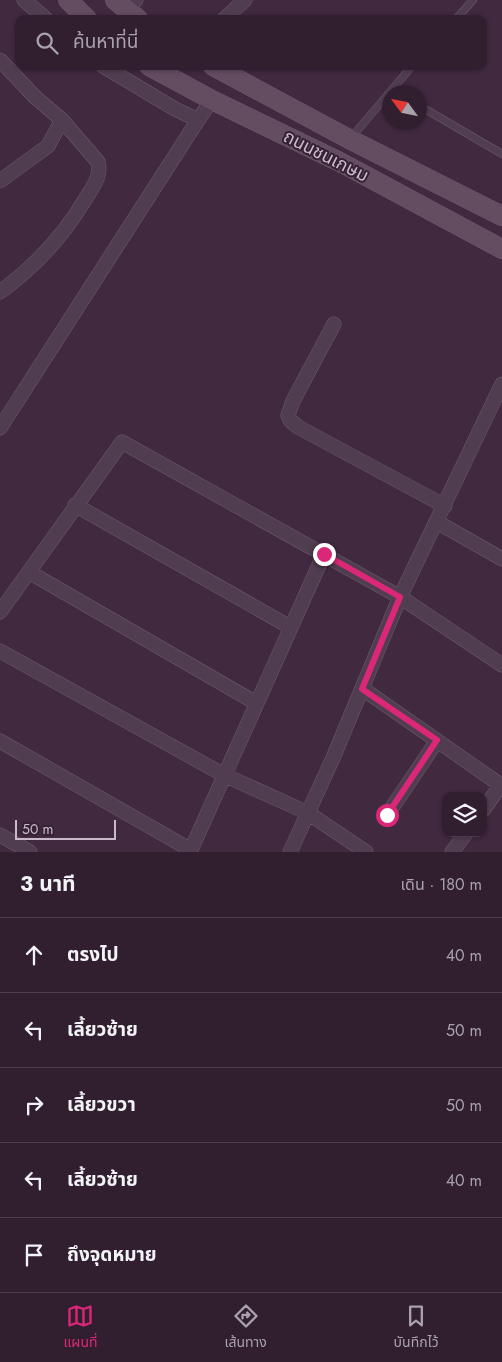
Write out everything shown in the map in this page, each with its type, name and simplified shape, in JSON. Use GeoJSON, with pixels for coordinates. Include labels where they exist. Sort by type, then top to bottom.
{"type":"FeatureCollection","features":[{"type":"Feature","properties":{"kind":"main road"},"geometry":{"type":"LineString","coordinates":[[68,0],[83,15]]}},
{"type":"Feature","properties":{"kind":"main road","name":"ถนนชนเกษม"},"geometry":{"type":"LineString","coordinates":[[156,70],[212,100],[340,162],[502,249]]}},
{"type":"Feature","properties":{"kind":"main road","name":"ถนนชนเกษม"},"geometry":{"type":"LineString","coordinates":[[220,70],[349,139],[499,213]]}},
{"type":"Feature","properties":{"kind":"street"},"geometry":{"type":"LineString","coordinates":[[24,0],[41,15]]}},
{"type":"Feature","properties":{"kind":"street"},"geometry":{"type":"LineString","coordinates":[[228,15],[245,0]]}},
{"type":"Feature","properties":{"kind":"street"},"geometry":{"type":"LineString","coordinates":[[0,292],[50,250],[73,220],[99,173],[98,162],[62,120],[1,64]]}},
{"type":"Feature","properties":{"kind":"street"},"geometry":{"type":"LineString","coordinates":[[110,70],[198,120]]}},
{"type":"Feature","properties":{"kind":"street"},"geometry":{"type":"LineString","coordinates":[[0,428],[212,100]]}},
{"type":"Feature","properties":{"kind":"street"},"geometry":{"type":"LineString","coordinates":[[0,181],[48,146],[62,120]]}},
{"type":"Feature","properties":{"kind":"street"},"geometry":{"type":"LineString","coordinates":[[334,324],[293,401],[288,415],[290,420],[298,427],[351,457],[445,506]]}},
{"type":"Feature","properties":{"kind":"street"},"geometry":{"type":"LineString","coordinates":[[290,852],[362,689],[400,597],[502,384]]}},
{"type":"Feature","properties":{"kind":"street"},"geometry":{"type":"LineString","coordinates":[[0,612],[122,442],[400,597],[502,665]]}},
{"type":"Feature","properties":{"kind":"street"},"geometry":{"type":"LineString","coordinates":[[75,505],[290,627]]}},
{"type":"Feature","properties":{"kind":"street"},"geometry":{"type":"LineString","coordinates":[[437,522],[502,559]]}},
{"type":"Feature","properties":{"kind":"street"},"geometry":{"type":"LineString","coordinates":[[0,741],[190,851],[324,554]]}},
{"type":"Feature","properties":{"kind":"street"},"geometry":{"type":"LineString","coordinates":[[29,572],[256,703]]}},
{"type":"Feature","properties":{"kind":"street"},"geometry":{"type":"LineString","coordinates":[[0,651],[224,775],[308,813],[362,851]]}},
{"type":"Feature","properties":{"kind":"street"},"geometry":{"type":"LineString","coordinates":[[362,689],[502,785],[487,805]]}},
{"type":"Feature","properties":{"kind":"street"},"geometry":{"type":"LineString","coordinates":[[387,815],[437,740]]}},
{"type":"Feature","properties":{"kind":"street"},"geometry":{"type":"LineString","coordinates":[[0,835],[30,852]]}},
{"type":"Feature","properties":{"kind":"street"},"geometry":{"type":"LineString","coordinates":[[452,852],[463,837]]}},
{"type":"Feature","properties":{"kind":"lane"},"geometry":{"type":"LineString","coordinates":[[460,15],[473,0]]}},
{"type":"Feature","properties":{"kind":"lane"},"geometry":{"type":"LineString","coordinates":[[398,85],[409,70]]}},
{"type":"Feature","properties":{"kind":"lane"},"geometry":{"type":"LineString","coordinates":[[349,139],[382,104]]}},
{"type":"Feature","properties":{"kind":"lane"},"geometry":{"type":"LineString","coordinates":[[427,110],[502,154]]}},
{"type":"Feature","properties":{"kind":"route"},"geometry":{"type":"LineString","coordinates":[[324,554],[400,597],[362,689],[437,740],[387,815]]}}]}
